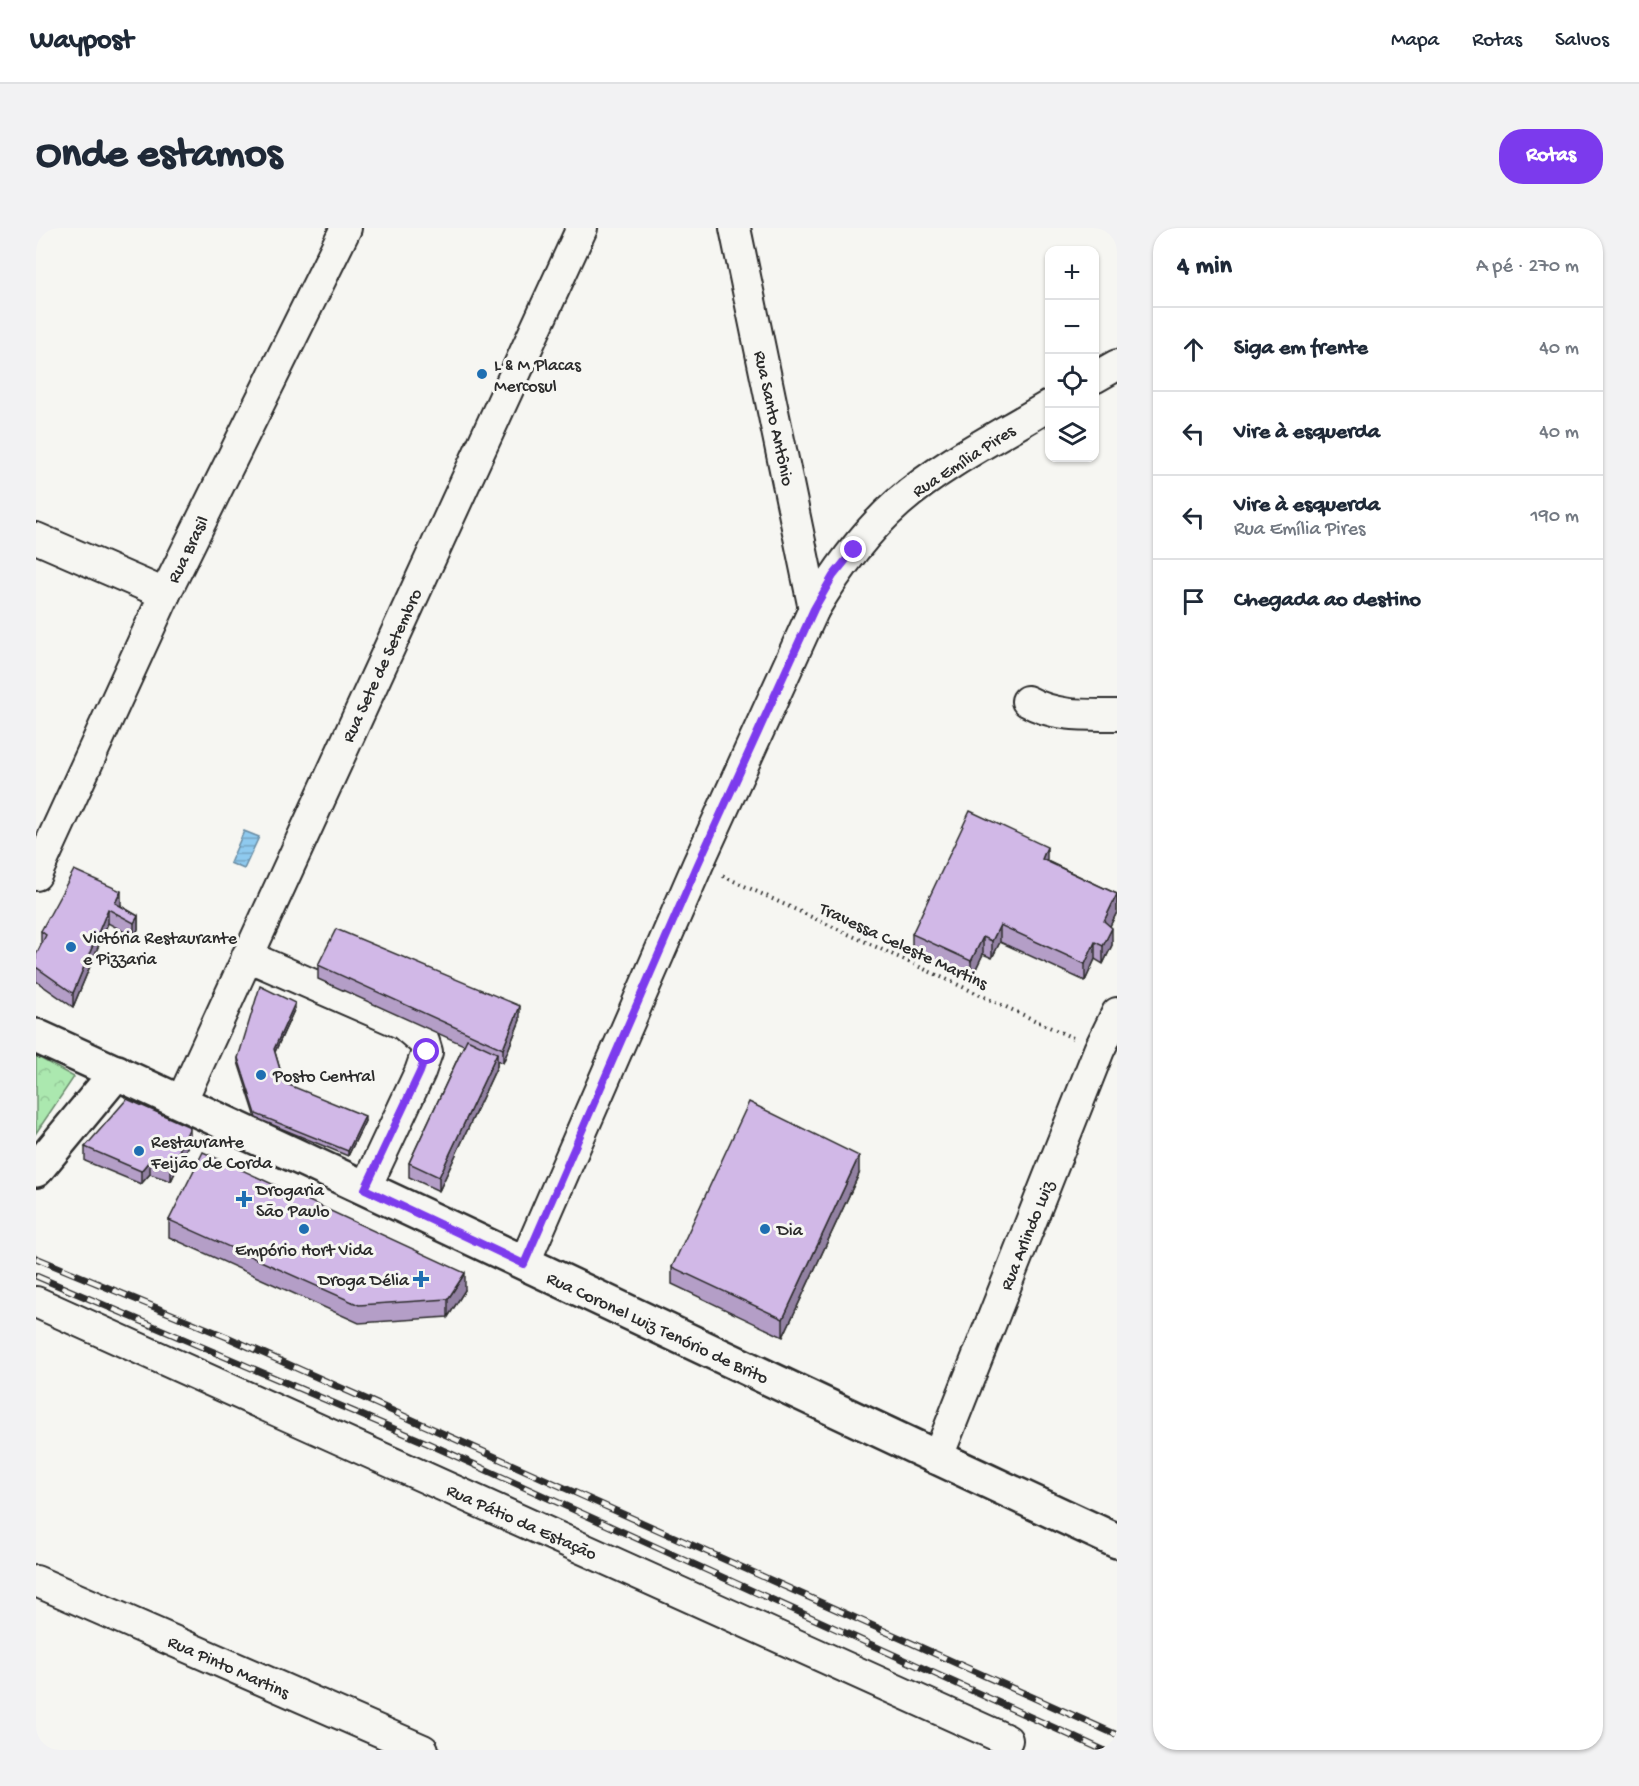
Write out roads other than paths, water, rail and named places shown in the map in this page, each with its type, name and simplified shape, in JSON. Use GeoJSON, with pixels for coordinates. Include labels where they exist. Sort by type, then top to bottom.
{"type":"FeatureCollection","features":[{"type":"Feature","properties":{"kind":"main road","name":"Rua Coronel Luiz Tenório de Brito"},"geometry":{"type":"LineString","coordinates":[[36,1036],[181,1102],[937,1459],[1117,1541]]}},
{"type":"Feature","properties":{"kind":"main road"},"geometry":{"type":"LineString","coordinates":[[36,1170],[117,1072]]}},
{"type":"Feature","properties":{"kind":"street","name":"Rua Brasil"},"geometry":{"type":"LineString","coordinates":[[36,874],[165,594],[346,228]]}},
{"type":"Feature","properties":{"kind":"street","name":"Rua Santo Antônio"},"geometry":{"type":"LineString","coordinates":[[735,228],[814,609]]}},
{"type":"Feature","properties":{"kind":"street","name":"Rua Sete de Setembro"},"geometry":{"type":"LineString","coordinates":[[181,1102],[578,229]]}},
{"type":"Feature","properties":{"kind":"street"},"geometry":{"type":"LineString","coordinates":[[1099,376],[1117,365]]}},
{"type":"Feature","properties":{"kind":"street","name":"Rua Emília Pires"},"geometry":{"type":"LineString","coordinates":[[524,1264],[698,864],[814,609],[833,576],[899,502],[944,468],[1045,408]]}},
{"type":"Feature","properties":{"kind":"street"},"geometry":{"type":"LineString","coordinates":[[36,538],[165,594]]}},
{"type":"Feature","properties":{"kind":"street"},"geometry":{"type":"LineString","coordinates":[[1027,701],[1042,710],[1068,715],[1117,715]]}},
{"type":"Feature","properties":{"kind":"street"},"geometry":{"type":"LineString","coordinates":[[247,956],[403,1024],[424,1042],[427,1052],[420,1072],[365,1189]]}},
{"type":"Feature","properties":{"kind":"street","name":"Rua Arlindo Luiz"},"geometry":{"type":"LineString","coordinates":[[937,1459],[1108,1055],[1117,1013]]}},
{"type":"Feature","properties":{"kind":"street","name":"Rua Pátio da Estação"},"geometry":{"type":"LineString","coordinates":[[36,1302],[1007,1740]]}},
{"type":"Feature","properties":{"kind":"street","name":"Rua Pinto Martins"},"geometry":{"type":"LineString","coordinates":[[36,1581],[423,1750]]}},
{"type":"Feature","properties":{"kind":"water"},"geometry":{"type":"Polygon","coordinates":[[[244,831],[259,837],[244,869],[230,863],[244,831]]]}},
{"type":"Feature","properties":{"kind":"railway"},"geometry":{"type":"LineString","coordinates":[[36,1258],[227,1337],[1117,1735]]}},
{"type":"Feature","properties":{"kind":"railway"},"geometry":{"type":"LineString","coordinates":[[36,1276],[427,1443],[1103,1750]]}},
{"type":"Feature","properties":{"kind":"place","name":"L & M Placas Mercosul"},"geometry":{"type":"Point","coordinates":[482,374]}},
{"type":"Feature","properties":{"kind":"place","name":"Victória Restaurante e Pizzaria"},"geometry":{"type":"Point","coordinates":[71,947]}},
{"type":"Feature","properties":{"kind":"place","name":"Posto Central"},"geometry":{"type":"Point","coordinates":[261,1075]}},
{"type":"Feature","properties":{"kind":"place","name":"Restaurante Feijão de Corda"},"geometry":{"type":"Point","coordinates":[139,1151]}},
{"type":"Feature","properties":{"kind":"place","name":"Drogaria São Paulo"},"geometry":{"type":"Point","coordinates":[244,1199]}},
{"type":"Feature","properties":{"kind":"place","name":"Empório Hort Vida"},"geometry":{"type":"Point","coordinates":[304,1229]}},
{"type":"Feature","properties":{"kind":"place","name":"Dia"},"geometry":{"type":"Point","coordinates":[765,1229]}},
{"type":"Feature","properties":{"kind":"place","name":"Droga Délia"},"geometry":{"type":"Point","coordinates":[421,1279]}}]}
